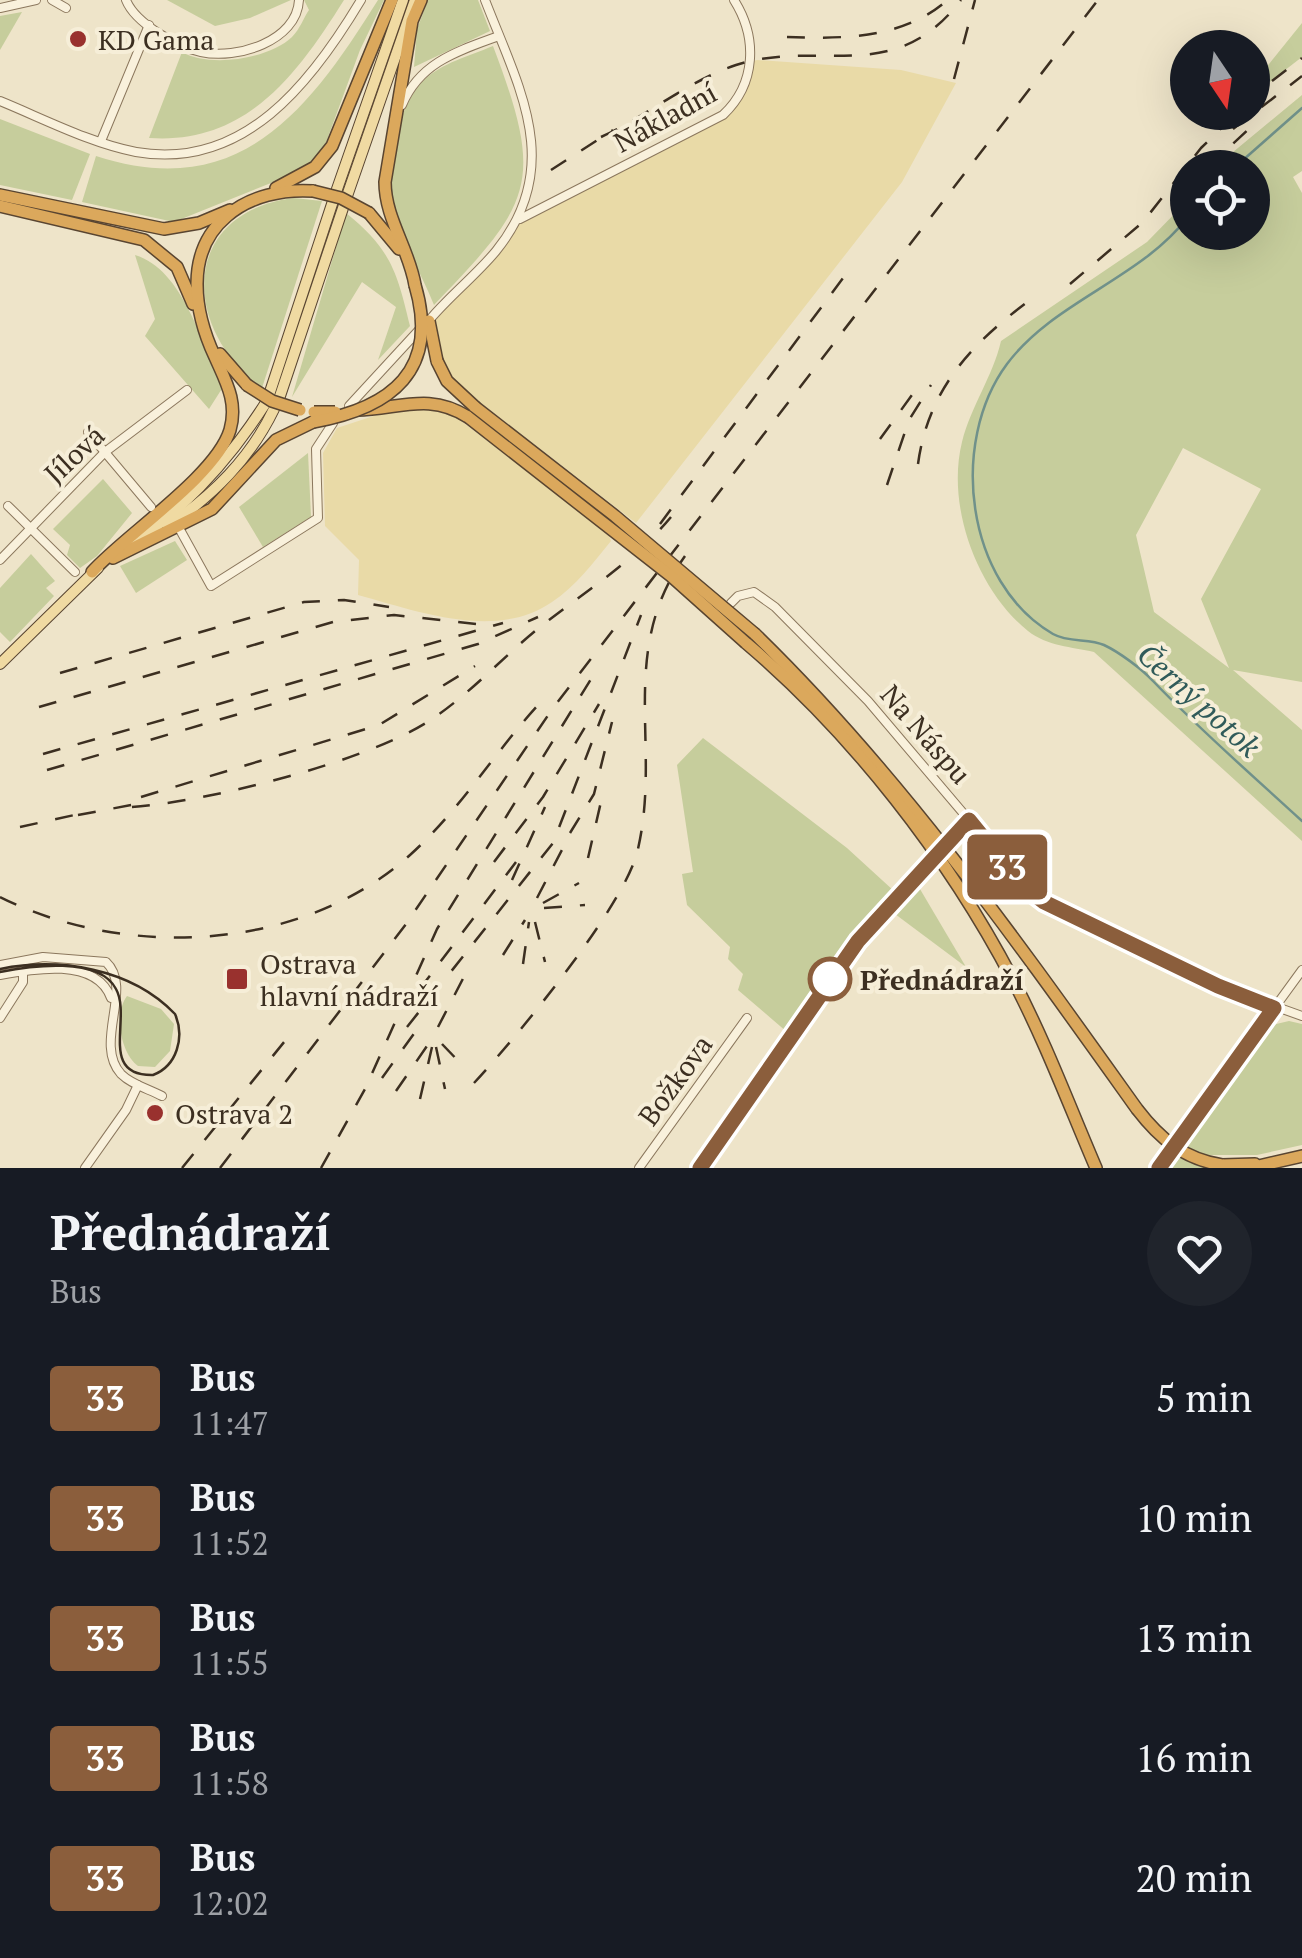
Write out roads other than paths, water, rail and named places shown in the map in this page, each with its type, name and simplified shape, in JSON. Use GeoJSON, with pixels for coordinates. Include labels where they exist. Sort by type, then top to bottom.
{"type":"FeatureCollection","features":[{"type":"Feature","properties":{"kind":"highway"},"geometry":{"type":"LineString","coordinates":[[0,195],[47,210],[164,229],[238,207],[275,191],[315,167],[332,146],[392,0]]}},
{"type":"Feature","properties":{"kind":"highway"},"geometry":{"type":"LineString","coordinates":[[112,557],[179,528],[226,498],[276,440],[314,417],[390,394],[415,363],[424,333],[416,285],[410,255],[385,195],[418,0]]}},
{"type":"Feature","properties":{"kind":"highway"},"geometry":{"type":"LineString","coordinates":[[275,191],[313,191],[342,198],[369,213],[398,245],[428,312],[437,361],[452,387],[750,638],[896,786],[1043,977],[1137,1109],[1172,1146],[1195,1159],[1222,1165],[1299,1157]]}},
{"type":"Feature","properties":{"kind":"highway"},"geometry":{"type":"LineString","coordinates":[[0,206],[47,210]]}},
{"type":"Feature","properties":{"kind":"highway"},"geometry":{"type":"LineString","coordinates":[[92,572],[158,514],[224,442],[232,421],[232,399],[198,304],[196,273],[210,234],[238,207]]}},
{"type":"Feature","properties":{"kind":"highway"},"geometry":{"type":"LineString","coordinates":[[91,219],[144,240],[172,260],[210,342],[247,385],[272,401],[314,417]]}},
{"type":"Feature","properties":{"kind":"highway"},"geometry":{"type":"LineString","coordinates":[[352,408],[425,401],[456,409],[750,638],[862,763],[949,874],[1013,980],[1096,1168]]}},
{"type":"Feature","properties":{"kind":"highway"},"geometry":{"type":"LineString","coordinates":[[1250,1168],[1264,1163]]}},
{"type":"Feature","properties":{"kind":"main road"},"geometry":{"type":"LineString","coordinates":[[0,664],[92,572],[169,526],[219,487],[254,445],[272,402],[403,0]]}},
{"type":"Feature","properties":{"kind":"main road"},"geometry":{"type":"LineString","coordinates":[[340,198],[418,0]]}},
{"type":"Feature","properties":{"kind":"street"},"geometry":{"type":"LineString","coordinates":[[0,8],[36,0]]}},
{"type":"Feature","properties":{"kind":"street"},"geometry":{"type":"LineString","coordinates":[[52,0],[66,8]]}},
{"type":"Feature","properties":{"kind":"street"},"geometry":{"type":"LineString","coordinates":[[126,0],[133,14],[197,52],[229,51],[284,34],[296,19],[300,0]]}},
{"type":"Feature","properties":{"kind":"street"},"geometry":{"type":"LineString","coordinates":[[0,101],[136,152],[171,154],[204,150],[242,136],[284,104],[361,0]]}},
{"type":"Feature","properties":{"kind":"street","name":"Nákladní"},"geometry":{"type":"LineString","coordinates":[[432,316],[496,251],[518,219],[532,176],[533,142],[528,112],[485,0]]}},
{"type":"Feature","properties":{"kind":"street","name":"Nákladní"},"geometry":{"type":"LineString","coordinates":[[518,219],[723,115],[738,101],[748,77],[750,46],[748,28],[734,0]]}},
{"type":"Feature","properties":{"kind":"street"},"geometry":{"type":"LineString","coordinates":[[101,141],[149,25]]}},
{"type":"Feature","properties":{"kind":"street"},"geometry":{"type":"LineString","coordinates":[[394,129],[404,100],[422,72],[459,50],[499,36]]}},
{"type":"Feature","properties":{"kind":"street"},"geometry":{"type":"LineString","coordinates":[[352,408],[419,330]]}},
{"type":"Feature","properties":{"kind":"street","name":"Jílová"},"geometry":{"type":"LineString","coordinates":[[0,560],[105,452],[187,390]]}},
{"type":"Feature","properties":{"kind":"street"},"geometry":{"type":"LineString","coordinates":[[179,528],[211,586],[318,518],[316,448],[333,423]]}},
{"type":"Feature","properties":{"kind":"street"},"geometry":{"type":"LineString","coordinates":[[88,432],[151,507]]}},
{"type":"Feature","properties":{"kind":"street"},"geometry":{"type":"LineString","coordinates":[[8,506],[75,572]]}},
{"type":"Feature","properties":{"kind":"street","name":"Na Náspu"},"geometry":{"type":"LineString","coordinates":[[732,603],[738,596],[754,592],[775,607],[868,701],[1022,885],[1044,902],[1218,986],[1302,1016]]}},
{"type":"Feature","properties":{"kind":"street"},"geometry":{"type":"LineString","coordinates":[[953,834],[969,820]]}},
{"type":"Feature","properties":{"kind":"street"},"geometry":{"type":"LineString","coordinates":[[700,1168],[852,948],[922,868]]}},
{"type":"Feature","properties":{"kind":"street"},"geometry":{"type":"LineString","coordinates":[[0,965],[43,957],[106,962],[115,975],[115,1064],[138,1085],[162,1096]]}},
{"type":"Feature","properties":{"kind":"street"},"geometry":{"type":"LineString","coordinates":[[0,975],[54,968],[97,979],[108,989],[112,1002]]}},
{"type":"Feature","properties":{"kind":"street"},"geometry":{"type":"LineString","coordinates":[[1176,1143],[1302,970]]}},
{"type":"Feature","properties":{"kind":"street"},"geometry":{"type":"LineString","coordinates":[[0,1018],[24,980],[24,971]]}},
{"type":"Feature","properties":{"kind":"street","name":"Božkova"},"geometry":{"type":"LineString","coordinates":[[640,1168],[747,1018]]}},
{"type":"Feature","properties":{"kind":"street"},"geometry":{"type":"LineString","coordinates":[[85,1168],[126,1110],[138,1085]]}},
{"type":"Feature","properties":{"kind":"street"},"geometry":{"type":"LineString","coordinates":[[1158,1168],[1170,1152]]}},
{"type":"Feature","properties":{"kind":"waterway","name":"Černý potok"},"geometry":{"type":"LineString","coordinates":[[1254,150],[1302,108]]}},
{"type":"Feature","properties":{"kind":"waterway","name":"Černý potok"},"geometry":{"type":"LineString","coordinates":[[1170,237],[1146,258],[1048,323],[1007,364],[989,396],[977,432],[973,470],[975,509],[984,547],[1001,581],[1023,611],[1053,634],[1098,643],[1130,661],[1302,821]]}},
{"type":"Feature","properties":{"kind":"tunnel"},"geometry":{"type":"LineString","coordinates":[[922,868],[953,834]]}},
{"type":"Feature","properties":{"kind":"tram line"},"geometry":{"type":"LineString","coordinates":[[0,969],[46,964],[70,966],[93,970],[116,976],[157,998],[175,1014],[177,1050],[168,1065],[153,1075],[136,1073],[126,1066],[121,1056],[120,1001],[116,989],[95,972],[63,966],[0,972]]}},
{"type":"Feature","properties":{"kind":"railway"},"geometry":{"type":"LineString","coordinates":[[601,137],[701,80],[736,65],[767,58],[883,52],[910,43],[936,27],[961,0]]}},
{"type":"Feature","properties":{"kind":"railway"},"geometry":{"type":"LineString","coordinates":[[954,79],[975,0]]}},
{"type":"Feature","properties":{"kind":"railway"},"geometry":{"type":"LineString","coordinates":[[220,1168],[406,924],[553,708],[1098,0]]}},
{"type":"Feature","properties":{"kind":"railway"},"geometry":{"type":"LineString","coordinates":[[787,37],[849,37],[889,30],[927,15],[944,3]]}},
{"type":"Feature","properties":{"kind":"railway"},"geometry":{"type":"LineString","coordinates":[[1272,81],[1302,58]]}},
{"type":"Feature","properties":{"kind":"railway"},"geometry":{"type":"LineString","coordinates":[[1270,101],[1302,76]]}},
{"type":"Feature","properties":{"kind":"railway"},"geometry":{"type":"LineString","coordinates":[[551,170],[613,130]]}},
{"type":"Feature","properties":{"kind":"railway"},"geometry":{"type":"LineString","coordinates":[[1070,284],[1143,222],[1220,130]]}},
{"type":"Feature","properties":{"kind":"railway"},"geometry":{"type":"LineString","coordinates":[[1226,150],[1248,130]]}},
{"type":"Feature","properties":{"kind":"railway"},"geometry":{"type":"LineString","coordinates":[[660,524],[852,266]]}},
{"type":"Feature","properties":{"kind":"railway"},"geometry":{"type":"LineString","coordinates":[[918,464],[931,414],[954,372],[986,336],[1026,303]]}},
{"type":"Feature","properties":{"kind":"railway"},"geometry":{"type":"LineString","coordinates":[[887,485],[909,420],[931,385]]}},
{"type":"Feature","properties":{"kind":"railway"},"geometry":{"type":"LineString","coordinates":[[880,439],[912,395]]}},
{"type":"Feature","properties":{"kind":"railway"},"geometry":{"type":"LineString","coordinates":[[132,807],[202,797],[287,777],[404,735],[462,696],[534,632],[628,559],[671,517]]}},
{"type":"Feature","properties":{"kind":"railway"},"geometry":{"type":"LineString","coordinates":[[474,1083],[590,939],[637,853],[646,776],[646,665],[664,592],[685,556]]}},
{"type":"Feature","properties":{"kind":"railway"},"geometry":{"type":"LineString","coordinates":[[60,673],[304,602],[344,600],[389,607]]}},
{"type":"Feature","properties":{"kind":"railway"},"geometry":{"type":"LineString","coordinates":[[39,707],[333,622],[394,615],[476,624]]}},
{"type":"Feature","properties":{"kind":"railway"},"geometry":{"type":"LineString","coordinates":[[407,1027],[553,843],[641,615]]}},
{"type":"Feature","properties":{"kind":"railway"},"geometry":{"type":"LineString","coordinates":[[47,770],[478,644],[538,617]]}},
{"type":"Feature","properties":{"kind":"railway"},"geometry":{"type":"LineString","coordinates":[[43,754],[503,623]]}},
{"type":"Feature","properties":{"kind":"railway"},"geometry":{"type":"LineString","coordinates":[[141,797],[379,725],[475,666]]}},
{"type":"Feature","properties":{"kind":"railway"},"geometry":{"type":"LineString","coordinates":[[321,1168],[365,1089],[437,929],[591,679]]}},
{"type":"Feature","properties":{"kind":"railway"},"geometry":{"type":"LineString","coordinates":[[0,897],[49,917],[102,931],[157,937],[212,936],[266,928],[318,911],[367,887],[410,855],[445,819],[539,704]]}},
{"type":"Feature","properties":{"kind":"railway"},"geometry":{"type":"LineString","coordinates":[[494,862],[543,797],[599,704]]}},
{"type":"Feature","properties":{"kind":"railway"},"geometry":{"type":"LineString","coordinates":[[570,833],[594,794],[612,722]]}},
{"type":"Feature","properties":{"kind":"railway"},"geometry":{"type":"LineString","coordinates":[[588,858],[603,793]]}},
{"type":"Feature","properties":{"kind":"railway"},"geometry":{"type":"LineString","coordinates":[[78,815],[142,803]]}},
{"type":"Feature","properties":{"kind":"railway"},"geometry":{"type":"LineString","coordinates":[[512,880],[545,807]]}},
{"type":"Feature","properties":{"kind":"railway"},"geometry":{"type":"LineString","coordinates":[[20,827],[88,812]]}},
{"type":"Feature","properties":{"kind":"railway"},"geometry":{"type":"LineString","coordinates":[[537,898],[565,844]]}},
{"type":"Feature","properties":{"kind":"railway"},"geometry":{"type":"LineString","coordinates":[[419,990],[516,862]]}},
{"type":"Feature","properties":{"kind":"railway"},"geometry":{"type":"LineString","coordinates":[[543,903],[579,883]]}},
{"type":"Feature","properties":{"kind":"railway"},"geometry":{"type":"LineString","coordinates":[[544,908],[585,905]]}},
{"type":"Feature","properties":{"kind":"railway"},"geometry":{"type":"LineString","coordinates":[[503,955],[525,920]]}},
{"type":"Feature","properties":{"kind":"railway"},"geometry":{"type":"LineString","coordinates":[[523,964],[529,922]]}},
{"type":"Feature","properties":{"kind":"railway"},"geometry":{"type":"LineString","coordinates":[[535,922],[545,962]]}},
{"type":"Feature","properties":{"kind":"railway"},"geometry":{"type":"LineString","coordinates":[[438,1027],[468,969]]}},
{"type":"Feature","properties":{"kind":"railway"},"geometry":{"type":"LineString","coordinates":[[382,1078],[423,1021]]}},
{"type":"Feature","properties":{"kind":"railway"},"geometry":{"type":"LineString","coordinates":[[182,1168],[289,1036]]}},
{"type":"Feature","properties":{"kind":"railway"},"geometry":{"type":"LineString","coordinates":[[442,1044],[465,1068]]}},
{"type":"Feature","properties":{"kind":"railway"},"geometry":{"type":"LineString","coordinates":[[396,1091],[427,1046]]}},
{"type":"Feature","properties":{"kind":"railway"},"geometry":{"type":"LineString","coordinates":[[420,1099],[432,1047]]}},
{"type":"Feature","properties":{"kind":"railway"},"geometry":{"type":"LineString","coordinates":[[436,1047],[445,1089]]}},
{"type":"Feature","properties":{"kind":"place","name":"KD Gama"},"geometry":{"type":"Point","coordinates":[78,39]}},
{"type":"Feature","properties":{"kind":"place","name":"Ostrava hlavní nádraží"},"geometry":{"type":"Point","coordinates":[237,979]}},
{"type":"Feature","properties":{"kind":"place","name":"Přednádraží"},"geometry":{"type":"Point","coordinates":[830,979]}},
{"type":"Feature","properties":{"kind":"place","name":"Ostrava 2"},"geometry":{"type":"Point","coordinates":[155,1113]}}]}
